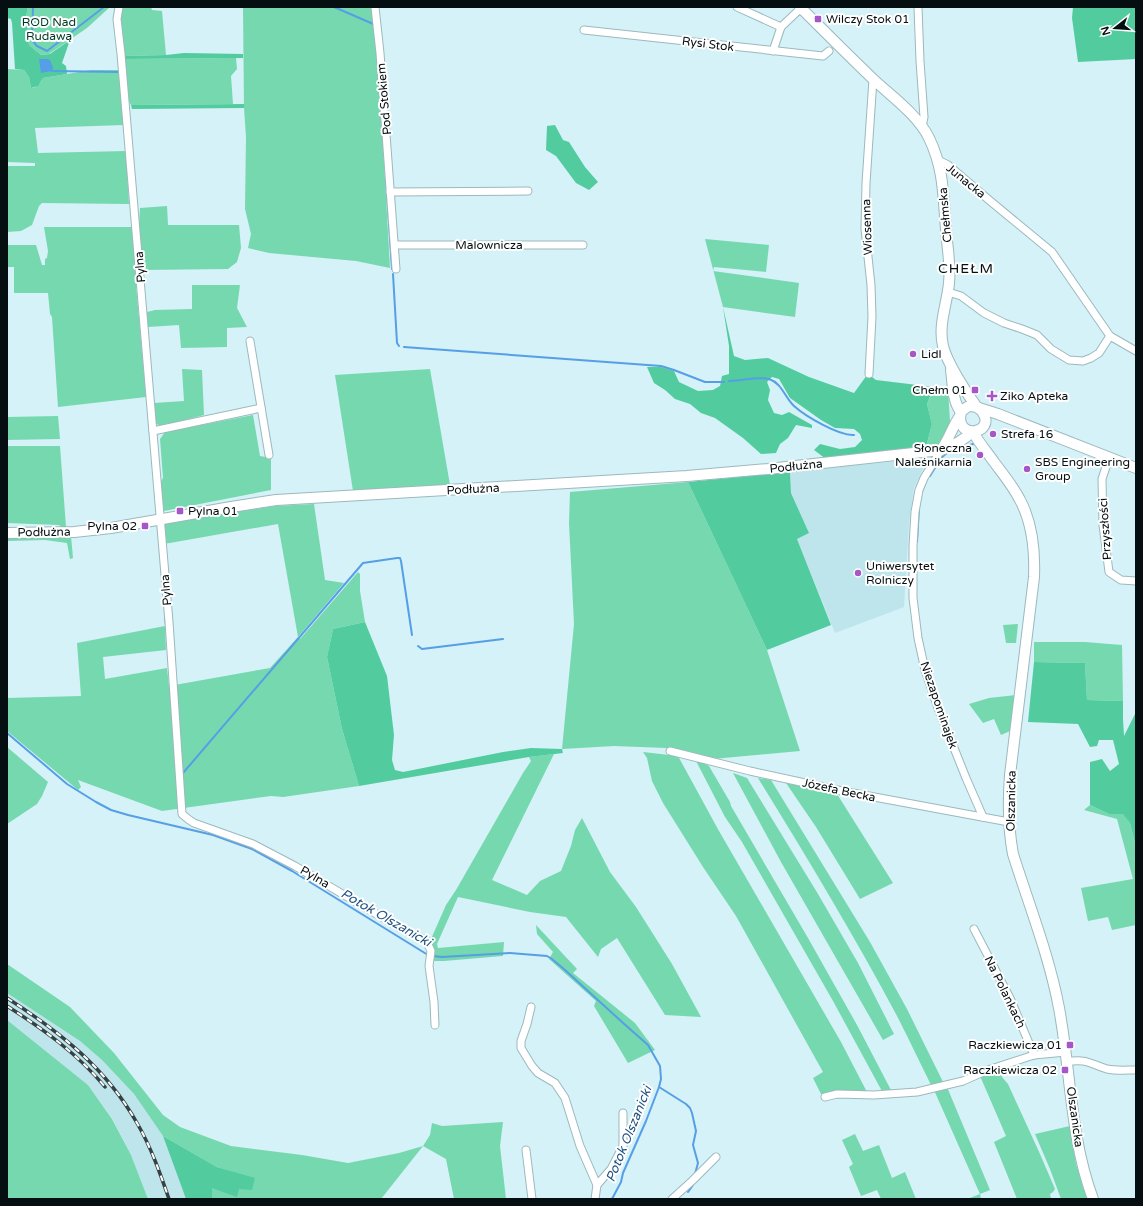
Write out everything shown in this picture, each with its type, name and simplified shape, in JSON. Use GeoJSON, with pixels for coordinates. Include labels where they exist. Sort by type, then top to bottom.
{"type":"FeatureCollection","features":[{"type":"Feature","properties":{"kind":"street","name":"Pylna"},"geometry":{"type":"LineString","coordinates":[[119,7],[117,19],[123,70],[169,622],[182,814],[194,823],[253,844],[295,866],[400,928],[426,940],[430,955],[429,966],[434,1002],[435,1025]]}},
{"type":"Feature","properties":{"kind":"street","name":"Pod Stokiem"},"geometry":{"type":"LineString","coordinates":[[374,7],[380,53],[396,269]]}},
{"type":"Feature","properties":{"kind":"street"},"geometry":{"type":"LineString","coordinates":[[737,7],[781,27]]}},
{"type":"Feature","properties":{"kind":"street"},"geometry":{"type":"LineString","coordinates":[[918,7],[924,117],[922,126]]}},
{"type":"Feature","properties":{"kind":"street"},"geometry":{"type":"LineString","coordinates":[[773,51],[781,27],[800,8]]}},
{"type":"Feature","properties":{"kind":"street","name":"Junacka"},"geometry":{"type":"LineString","coordinates":[[800,8],[922,126],[929,138],[938,160],[948,165],[1052,252],[1110,336],[1135,349]]}},
{"type":"Feature","properties":{"kind":"street","name":"Rysi Stok"},"geometry":{"type":"LineString","coordinates":[[584,30],[823,56],[829,51]]}},
{"type":"Feature","properties":{"kind":"street","name":"Wiosenna"},"geometry":{"type":"LineString","coordinates":[[870,374],[872,317],[871,285],[865,229],[866,182],[873,79]]}},
{"type":"Feature","properties":{"kind":"street","name":"Chełmska"},"geometry":{"type":"LineString","coordinates":[[938,160],[942,179],[950,267],[948,292],[942,320],[942,339],[950,364],[967,394],[978,407]]}},
{"type":"Feature","properties":{"kind":"street"},"geometry":{"type":"LineString","coordinates":[[390,192],[528,191]]}},
{"type":"Feature","properties":{"kind":"street","name":"Malownicza"},"geometry":{"type":"LineString","coordinates":[[395,245],[583,245]]}},
{"type":"Feature","properties":{"kind":"street"},"geometry":{"type":"LineString","coordinates":[[948,292],[961,296],[984,313],[1004,323],[1037,335],[1051,349],[1069,360],[1083,361],[1091,358],[1099,353],[1110,336]]}},
{"type":"Feature","properties":{"kind":"street"},"geometry":{"type":"LineString","coordinates":[[250,341],[269,455]]}},
{"type":"Feature","properties":{"kind":"street","name":"Chełmska"},"geometry":{"type":"LineString","coordinates":[[950,364],[956,401],[960,414]]}},
{"type":"Feature","properties":{"kind":"street"},"geometry":{"type":"LineString","coordinates":[[941,450],[945,445],[960,414],[967,406],[973,406],[998,414],[1136,468]]}},
{"type":"Feature","properties":{"kind":"street"},"geometry":{"type":"LineString","coordinates":[[978,407],[985,416],[978,429]]}},
{"type":"Feature","properties":{"kind":"street"},"geometry":{"type":"LineString","coordinates":[[153,431],[260,408]]}},
{"type":"Feature","properties":{"kind":"street"},"geometry":{"type":"LineString","coordinates":[[960,414],[960,420],[966,429],[978,429]]}},
{"type":"Feature","properties":{"kind":"street"},"geometry":{"type":"LineString","coordinates":[[978,429],[988,417],[998,414]]}},
{"type":"Feature","properties":{"kind":"street","name":"Podłużna"},"geometry":{"type":"LineString","coordinates":[[7,533],[74,532],[111,528],[276,500],[686,476],[768,469],[941,450],[958,443],[978,429]]}},
{"type":"Feature","properties":{"kind":"street","name":"Olszanicka"},"geometry":{"type":"LineString","coordinates":[[978,429],[989,454],[1020,500],[1029,523],[1034,551],[1034,577],[1010,775],[1008,804],[1009,822],[1014,854],[1055,989],[1067,1057],[1079,1151],[1093,1199]]}},
{"type":"Feature","properties":{"kind":"street","name":"Niezapominajek"},"geometry":{"type":"LineString","coordinates":[[941,450],[924,478],[919,490],[913,546],[913,598],[918,638],[925,670],[938,708],[983,817]]}},
{"type":"Feature","properties":{"kind":"street","name":"Przyszłości"},"geometry":{"type":"LineString","coordinates":[[1109,458],[1102,479],[1103,525],[1109,572],[1121,580],[1136,580]]}},
{"type":"Feature","properties":{"kind":"street","name":"Józefa Becka"},"geometry":{"type":"LineString","coordinates":[[670,750],[750,772],[842,791],[1009,822]]}},
{"type":"Feature","properties":{"kind":"street","name":"Na Polankach"},"geometry":{"type":"LineString","coordinates":[[974,929],[1010,998],[1034,1055]]}},
{"type":"Feature","properties":{"kind":"street"},"geometry":{"type":"LineString","coordinates":[[531,1007],[527,1024],[520,1041],[521,1048],[524,1055],[538,1073],[555,1083],[565,1098],[580,1146],[597,1184],[596,1199]]}},
{"type":"Feature","properties":{"kind":"street"},"geometry":{"type":"LineString","coordinates":[[825,1097],[837,1094],[874,1095],[917,1092],[963,1081],[988,1070],[1034,1055],[1067,1057],[1075,1060],[1087,1061],[1109,1069],[1136,1070]]}},
{"type":"Feature","properties":{"kind":"street"},"geometry":{"type":"LineString","coordinates":[[597,1184],[611,1169],[623,1146],[623,1113]]}},
{"type":"Feature","properties":{"kind":"street"},"geometry":{"type":"LineString","coordinates":[[526,1150],[532,1199]]}},
{"type":"Feature","properties":{"kind":"street"},"geometry":{"type":"LineString","coordinates":[[672,1199],[692,1182],[716,1157]]}},
{"type":"Feature","properties":{"kind":"shaded area","name":"Uniwersytet Rolniczy"},"geometry":{"type":"Polygon","coordinates":[[[928,458],[914,488],[909,524],[904,607],[835,633],[797,539],[809,533],[791,493],[790,472],[928,458]]]}},
{"type":"Feature","properties":{"kind":"shaded area"},"geometry":{"type":"Polygon","coordinates":[[[7,993],[80,1041],[102,1060],[134,1094],[163,1136],[186,1199],[148,1199],[131,1155],[112,1118],[88,1085],[7,1020],[7,993]]]}},
{"type":"Feature","properties":{"kind":"green space"},"geometry":{"type":"Polygon","coordinates":[[[7,7],[28,7],[26,17],[29,45],[41,55],[50,54],[70,40],[62,63],[66,66],[67,74],[43,78],[38,86],[31,88],[29,77],[24,70],[15,69],[12,23],[11,19],[7,18],[7,7]]]}},
{"type":"Feature","properties":{"kind":"green space","name":"ROD Nad Rudawą"},"geometry":{"type":"Polygon","coordinates":[[[28,7],[110,7],[87,28],[49,54],[41,55],[29,45],[26,17],[28,7]]]}},
{"type":"Feature","properties":{"kind":"green space"},"geometry":{"type":"Polygon","coordinates":[[[122,7],[151,7],[152,10],[162,11],[166,55],[125,56],[120,13],[122,7]]]}},
{"type":"Feature","properties":{"kind":"green space"},"geometry":{"type":"Polygon","coordinates":[[[243,7],[371,7],[373,21],[376,24],[390,268],[356,261],[269,253],[248,248],[251,234],[245,209],[246,137],[244,108],[243,7]]]}},
{"type":"Feature","properties":{"kind":"green space"},"geometry":{"type":"Polygon","coordinates":[[[1073,7],[1136,7],[1136,59],[1078,62],[1072,18],[1073,7]]]}},
{"type":"Feature","properties":{"kind":"green space"},"geometry":{"type":"Polygon","coordinates":[[[184,53],[243,54],[243,58],[125,59],[125,56],[184,53]]]}},
{"type":"Feature","properties":{"kind":"green space"},"geometry":{"type":"Polygon","coordinates":[[[236,58],[237,69],[231,76],[233,104],[131,105],[129,102],[125,59],[236,58]]]}},
{"type":"Feature","properties":{"kind":"green space"},"geometry":{"type":"Polygon","coordinates":[[[7,69],[24,70],[29,77],[31,88],[37,86],[43,78],[91,70],[119,70],[124,125],[35,128],[38,153],[126,151],[129,204],[42,203],[39,206],[32,225],[21,231],[7,232],[7,166],[35,166],[35,163],[7,162],[7,69]]]}},
{"type":"Feature","properties":{"kind":"green space"},"geometry":{"type":"Polygon","coordinates":[[[244,104],[244,108],[132,109],[131,105],[244,104]]]}},
{"type":"Feature","properties":{"kind":"green space"},"geometry":{"type":"Polygon","coordinates":[[[555,125],[563,140],[569,142],[585,167],[598,182],[589,190],[576,183],[556,156],[546,150],[547,126],[555,125]]]}},
{"type":"Feature","properties":{"kind":"green space"},"geometry":{"type":"Polygon","coordinates":[[[167,206],[168,225],[239,225],[241,248],[237,262],[228,269],[142,270],[139,226],[140,208],[167,206]]]}},
{"type":"Feature","properties":{"kind":"green space"},"geometry":{"type":"Polygon","coordinates":[[[44,227],[133,227],[136,285],[146,397],[58,407],[52,317],[50,314],[48,293],[14,293],[14,267],[7,267],[7,245],[36,245],[42,265],[45,265],[45,259],[47,258],[48,251],[44,227]]]}},
{"type":"Feature","properties":{"kind":"green space"},"geometry":{"type":"Polygon","coordinates":[[[705,239],[769,245],[766,272],[714,267],[713,270],[705,239]]]}},
{"type":"Feature","properties":{"kind":"green space"},"geometry":{"type":"Polygon","coordinates":[[[713,271],[799,283],[795,317],[723,307],[713,271]]]}},
{"type":"Feature","properties":{"kind":"green space"},"geometry":{"type":"Polygon","coordinates":[[[192,285],[240,285],[237,308],[247,327],[227,328],[227,347],[181,348],[179,325],[148,327],[147,312],[155,310],[192,309],[192,285]]]}},
{"type":"Feature","properties":{"kind":"green space"},"geometry":{"type":"Polygon","coordinates":[[[723,307],[734,356],[745,360],[768,358],[809,377],[854,393],[867,375],[872,375],[872,377],[876,380],[934,387],[927,404],[932,424],[926,447],[826,459],[814,450],[820,444],[840,449],[855,447],[862,440],[860,434],[854,429],[835,428],[821,420],[790,398],[779,379],[772,377],[767,382],[770,390],[768,400],[774,413],[782,415],[789,412],[812,425],[812,428],[796,425],[788,438],[780,444],[776,453],[761,454],[743,438],[715,418],[701,413],[690,404],[675,399],[654,383],[647,367],[661,367],[674,371],[679,382],[698,391],[713,390],[720,386],[722,376],[729,374],[729,346],[723,307]]]}},
{"type":"Feature","properties":{"kind":"green space"},"geometry":{"type":"Polygon","coordinates":[[[182,369],[202,370],[204,415],[162,426],[156,424],[154,403],[184,401],[182,369]]]}},
{"type":"Feature","properties":{"kind":"green space"},"geometry":{"type":"Polygon","coordinates":[[[430,369],[450,485],[353,491],[335,375],[430,369]]]}},
{"type":"Feature","properties":{"kind":"green space"},"geometry":{"type":"Polygon","coordinates":[[[934,388],[948,390],[950,421],[948,431],[941,445],[926,447],[932,424],[927,404],[934,388]]]}},
{"type":"Feature","properties":{"kind":"green space"},"geometry":{"type":"Polygon","coordinates":[[[253,415],[260,456],[271,458],[271,490],[164,511],[160,483],[163,478],[160,439],[165,432],[253,415]]]}},
{"type":"Feature","properties":{"kind":"green space"},"geometry":{"type":"Polygon","coordinates":[[[58,416],[60,439],[7,440],[7,417],[58,416]]]}},
{"type":"Feature","properties":{"kind":"green space"},"geometry":{"type":"Polygon","coordinates":[[[7,446],[60,446],[66,527],[61,527],[59,525],[7,523],[7,446]]]}},
{"type":"Feature","properties":{"kind":"green space"},"geometry":{"type":"Polygon","coordinates":[[[790,472],[791,493],[809,533],[797,539],[831,625],[767,650],[688,482],[790,472]]]}},
{"type":"Feature","properties":{"kind":"green space"},"geometry":{"type":"Polygon","coordinates":[[[688,482],[767,650],[800,751],[713,759],[666,748],[614,746],[562,749],[574,624],[569,523],[570,492],[688,482]]]}},
{"type":"Feature","properties":{"kind":"green space"},"geometry":{"type":"Polygon","coordinates":[[[314,504],[325,580],[344,583],[298,637],[278,524],[164,544],[162,523],[275,506],[314,504]]]}},
{"type":"Feature","properties":{"kind":"green space"},"geometry":{"type":"Polygon","coordinates":[[[7,535],[71,536],[73,558],[70,559],[67,543],[45,540],[7,541],[7,535]]]}},
{"type":"Feature","properties":{"kind":"green space"},"geometry":{"type":"Polygon","coordinates":[[[358,572],[360,574],[360,591],[365,622],[333,629],[327,657],[342,729],[359,786],[283,797],[271,796],[162,811],[78,780],[81,787],[78,790],[7,731],[7,698],[81,696],[77,643],[165,626],[166,650],[103,657],[105,679],[167,668],[169,686],[270,668],[298,637],[300,639],[358,572]]]}},
{"type":"Feature","properties":{"kind":"green space"},"geometry":{"type":"Polygon","coordinates":[[[365,622],[387,676],[394,735],[392,760],[395,770],[403,772],[503,752],[531,748],[562,749],[563,753],[529,757],[359,786],[342,729],[327,657],[333,629],[365,622]]]}},
{"type":"Feature","properties":{"kind":"green space"},"geometry":{"type":"Polygon","coordinates":[[[1018,624],[1016,643],[1006,643],[1003,625],[1018,624]]]}},
{"type":"Feature","properties":{"kind":"green space"},"geometry":{"type":"Polygon","coordinates":[[[1034,642],[1085,642],[1122,645],[1123,701],[1087,700],[1085,663],[1034,662],[1034,642]]]}},
{"type":"Feature","properties":{"kind":"green space"},"geometry":{"type":"Polygon","coordinates":[[[1034,662],[1085,663],[1087,700],[1123,701],[1124,736],[1136,712],[1136,847],[1130,823],[1123,814],[1109,814],[1090,805],[1090,762],[1102,759],[1110,771],[1119,764],[1113,740],[1099,740],[1097,746],[1090,747],[1078,724],[1028,722],[1034,662]]]}},
{"type":"Feature","properties":{"kind":"green space"},"geometry":{"type":"Polygon","coordinates":[[[1016,695],[1010,731],[1001,735],[994,719],[983,723],[969,704],[989,698],[1016,695]]]}},
{"type":"Feature","properties":{"kind":"green space"},"geometry":{"type":"Polygon","coordinates":[[[7,747],[48,782],[37,804],[7,824],[7,747]]]}},
{"type":"Feature","properties":{"kind":"green space"},"geometry":{"type":"Polygon","coordinates":[[[643,752],[678,756],[719,831],[841,1042],[868,1094],[821,1094],[813,1078],[823,1072],[736,916],[663,803],[652,781],[647,758],[643,752]]]}},
{"type":"Feature","properties":{"kind":"green space"},"geometry":{"type":"Polygon","coordinates":[[[554,754],[492,880],[527,895],[540,881],[561,871],[571,846],[575,830],[582,818],[610,872],[636,907],[672,964],[701,1017],[665,1015],[617,938],[601,949],[598,957],[566,917],[530,912],[458,897],[437,944],[438,948],[504,942],[503,956],[432,961],[429,941],[446,905],[531,761],[529,757],[554,754]]]}},
{"type":"Feature","properties":{"kind":"green space"},"geometry":{"type":"Polygon","coordinates":[[[695,759],[709,766],[857,1025],[892,1092],[883,1093],[833,1001],[742,842],[725,817],[695,759]]]}},
{"type":"Feature","properties":{"kind":"green space"},"geometry":{"type":"Polygon","coordinates":[[[733,773],[747,778],[818,894],[858,963],[894,1034],[883,1040],[781,862],[733,773]]]}},
{"type":"Feature","properties":{"kind":"green space"},"geometry":{"type":"Polygon","coordinates":[[[758,778],[771,780],[870,942],[907,1009],[944,1084],[932,1087],[897,1016],[864,956],[812,866],[758,778]]]}},
{"type":"Feature","properties":{"kind":"green space"},"geometry":{"type":"Polygon","coordinates":[[[786,783],[837,794],[893,883],[860,899],[816,827],[786,783]]]}},
{"type":"Feature","properties":{"kind":"green space"},"geometry":{"type":"Polygon","coordinates":[[[1090,805],[1109,814],[1123,813],[1130,823],[1136,847],[1136,925],[1112,930],[1108,917],[1088,921],[1081,888],[1133,879],[1117,819],[1084,810],[1090,805]]]}},
{"type":"Feature","properties":{"kind":"green space"},"geometry":{"type":"Polygon","coordinates":[[[536,925],[577,969],[573,973],[635,1023],[655,1050],[628,1063],[594,1006],[596,1001],[549,959],[553,952],[537,934],[536,925]]]}},
{"type":"Feature","properties":{"kind":"green space"},"geometry":{"type":"Polygon","coordinates":[[[7,964],[70,1007],[114,1053],[163,1115],[180,1127],[231,1146],[302,1155],[348,1163],[399,1153],[423,1146],[381,1199],[212,1199],[212,1188],[239,1188],[255,1179],[217,1167],[163,1136],[134,1094],[102,1060],[80,1041],[7,993],[7,964]]]}},
{"type":"Feature","properties":{"kind":"green space"},"geometry":{"type":"Polygon","coordinates":[[[7,1020],[88,1085],[112,1119],[131,1155],[148,1199],[7,1199],[7,1020]]]}},
{"type":"Feature","properties":{"kind":"green space"},"geometry":{"type":"Polygon","coordinates":[[[998,1069],[1008,1084],[1055,1189],[1050,1194],[1051,1199],[1017,1199],[994,1142],[1006,1136],[980,1076],[998,1069]]]}},
{"type":"Feature","properties":{"kind":"green space"},"geometry":{"type":"Polygon","coordinates":[[[947,1087],[990,1190],[980,1194],[934,1090],[947,1087]]]}},
{"type":"Feature","properties":{"kind":"green space"},"geometry":{"type":"Polygon","coordinates":[[[503,1122],[500,1146],[506,1199],[454,1199],[446,1159],[423,1146],[430,1135],[432,1123],[442,1126],[503,1122]]]}},
{"type":"Feature","properties":{"kind":"green space"},"geometry":{"type":"Polygon","coordinates":[[[1070,1126],[1076,1164],[1087,1199],[1061,1199],[1035,1134],[1070,1126]]]}},
{"type":"Feature","properties":{"kind":"green space"},"geometry":{"type":"Polygon","coordinates":[[[855,1134],[863,1151],[879,1145],[892,1178],[905,1172],[916,1199],[881,1199],[877,1190],[861,1196],[849,1167],[853,1164],[842,1140],[855,1134]]]}},
{"type":"Feature","properties":{"kind":"green space"},"geometry":{"type":"Polygon","coordinates":[[[163,1136],[217,1167],[255,1178],[252,1190],[239,1189],[237,1197],[212,1188],[212,1199],[186,1199],[163,1136]]]}},
{"type":"Feature","properties":{"kind":"green space"},"geometry":{"type":"Polygon","coordinates":[[[980,1194],[981,1199],[970,1198],[980,1194]]]}},
{"type":"Feature","properties":{"kind":"water"},"geometry":{"type":"Polygon","coordinates":[[[39,59],[50,60],[53,68],[52,71],[41,73],[39,59]]]}},
{"type":"Feature","properties":{"kind":"waterway"},"geometry":{"type":"LineString","coordinates":[[33,7],[32,40],[37,46],[47,51],[104,7]]}},
{"type":"Feature","properties":{"kind":"waterway"},"geometry":{"type":"LineString","coordinates":[[334,7],[371,23],[374,27]]}},
{"type":"Feature","properties":{"kind":"waterway"},"geometry":{"type":"LineString","coordinates":[[52,71],[120,72]]}},
{"type":"Feature","properties":{"kind":"waterway"},"geometry":{"type":"LineString","coordinates":[[386,178],[392,269]]}},
{"type":"Feature","properties":{"kind":"waterway"},"geometry":{"type":"LineString","coordinates":[[393,274],[397,343],[399,346]]}},
{"type":"Feature","properties":{"kind":"waterway"},"geometry":{"type":"LineString","coordinates":[[404,347],[661,366],[705,382],[724,382]]}},
{"type":"Feature","properties":{"kind":"waterway"},"geometry":{"type":"LineString","coordinates":[[729,381],[760,378],[769,379],[777,384],[791,403],[806,415],[831,429],[854,435]]}},
{"type":"Feature","properties":{"kind":"waterway"},"geometry":{"type":"LineString","coordinates":[[954,450],[973,444]]}},
{"type":"Feature","properties":{"kind":"waterway"},"geometry":{"type":"LineString","coordinates":[[930,476],[941,458],[948,452]]}},
{"type":"Feature","properties":{"kind":"waterway"},"geometry":{"type":"LineString","coordinates":[[921,494],[925,484]]}},
{"type":"Feature","properties":{"kind":"waterway"},"geometry":{"type":"LineString","coordinates":[[917,542],[919,507]]}},
{"type":"Feature","properties":{"kind":"waterway"},"geometry":{"type":"LineString","coordinates":[[183,773],[363,563],[400,558],[412,635]]}},
{"type":"Feature","properties":{"kind":"waterway"},"geometry":{"type":"LineString","coordinates":[[165,615],[166,626]]}},
{"type":"Feature","properties":{"kind":"waterway"},"geometry":{"type":"LineString","coordinates":[[418,646],[422,649],[503,639]]}},
{"type":"Feature","properties":{"kind":"waterway","name":"Potok Olszanicki"},"geometry":{"type":"LineString","coordinates":[[7,733],[67,784],[111,810],[213,835],[252,849],[292,871],[428,955]]}},
{"type":"Feature","properties":{"kind":"waterway","name":"Potok Olszanicki"},"geometry":{"type":"LineString","coordinates":[[433,956],[442,957],[510,953],[547,956],[565,970],[648,1045],[660,1066],[661,1079],[646,1121],[623,1173],[621,1182],[612,1199]]}},
{"type":"Feature","properties":{"kind":"waterway"},"geometry":{"type":"LineString","coordinates":[[659,1087],[690,1108],[696,1131],[693,1145],[698,1163],[695,1174]]}},
{"type":"Feature","properties":{"kind":"waterway"},"geometry":{"type":"LineString","coordinates":[[688,1192],[693,1185]]}},
{"type":"Feature","properties":{"kind":"railway"},"geometry":{"type":"LineString","coordinates":[[7,998],[63,1038],[96,1068],[111,1085],[125,1103],[147,1141],[169,1199]]}},
{"type":"Feature","properties":{"kind":"railway"},"geometry":{"type":"LineString","coordinates":[[7,1006],[34,1024],[72,1053],[105,1087]]}},
{"type":"Feature","properties":{"kind":"place","name":"Wilczy Stok 01"},"geometry":{"type":"Point","coordinates":[818,19]}},
{"type":"Feature","properties":{"kind":"place","name":"Lidl"},"geometry":{"type":"Point","coordinates":[913,354]}},
{"type":"Feature","properties":{"kind":"place","name":"Chełm 01"},"geometry":{"type":"Point","coordinates":[975,390]}},
{"type":"Feature","properties":{"kind":"place","name":"Ziko Apteka"},"geometry":{"type":"Point","coordinates":[992,396]}},
{"type":"Feature","properties":{"kind":"place","name":"Strefa 16"},"geometry":{"type":"Point","coordinates":[993,434]}},
{"type":"Feature","properties":{"kind":"place","name":"Słoneczna Naleśnikarnia"},"geometry":{"type":"Point","coordinates":[980,455]}},
{"type":"Feature","properties":{"kind":"place","name":"SBS Engineering Group"},"geometry":{"type":"Point","coordinates":[1027,469]}},
{"type":"Feature","properties":{"kind":"place","name":"Pylna 01"},"geometry":{"type":"Point","coordinates":[180,511]}},
{"type":"Feature","properties":{"kind":"place","name":"Pylna 02"},"geometry":{"type":"Point","coordinates":[145,526]}},
{"type":"Feature","properties":{"kind":"place","name":"Uniwersytet Rolniczy"},"geometry":{"type":"Point","coordinates":[858,573]}},
{"type":"Feature","properties":{"kind":"place","name":"Raczkiewicza 01"},"geometry":{"type":"Point","coordinates":[1070,1045]}},
{"type":"Feature","properties":{"kind":"place","name":"Raczkiewicza 02"},"geometry":{"type":"Point","coordinates":[1065,1070]}},
{"type":"Feature","properties":{"kind":"district","name":"CHEŁM"},"geometry":{"type":"Point","coordinates":[966,268]}}]}
